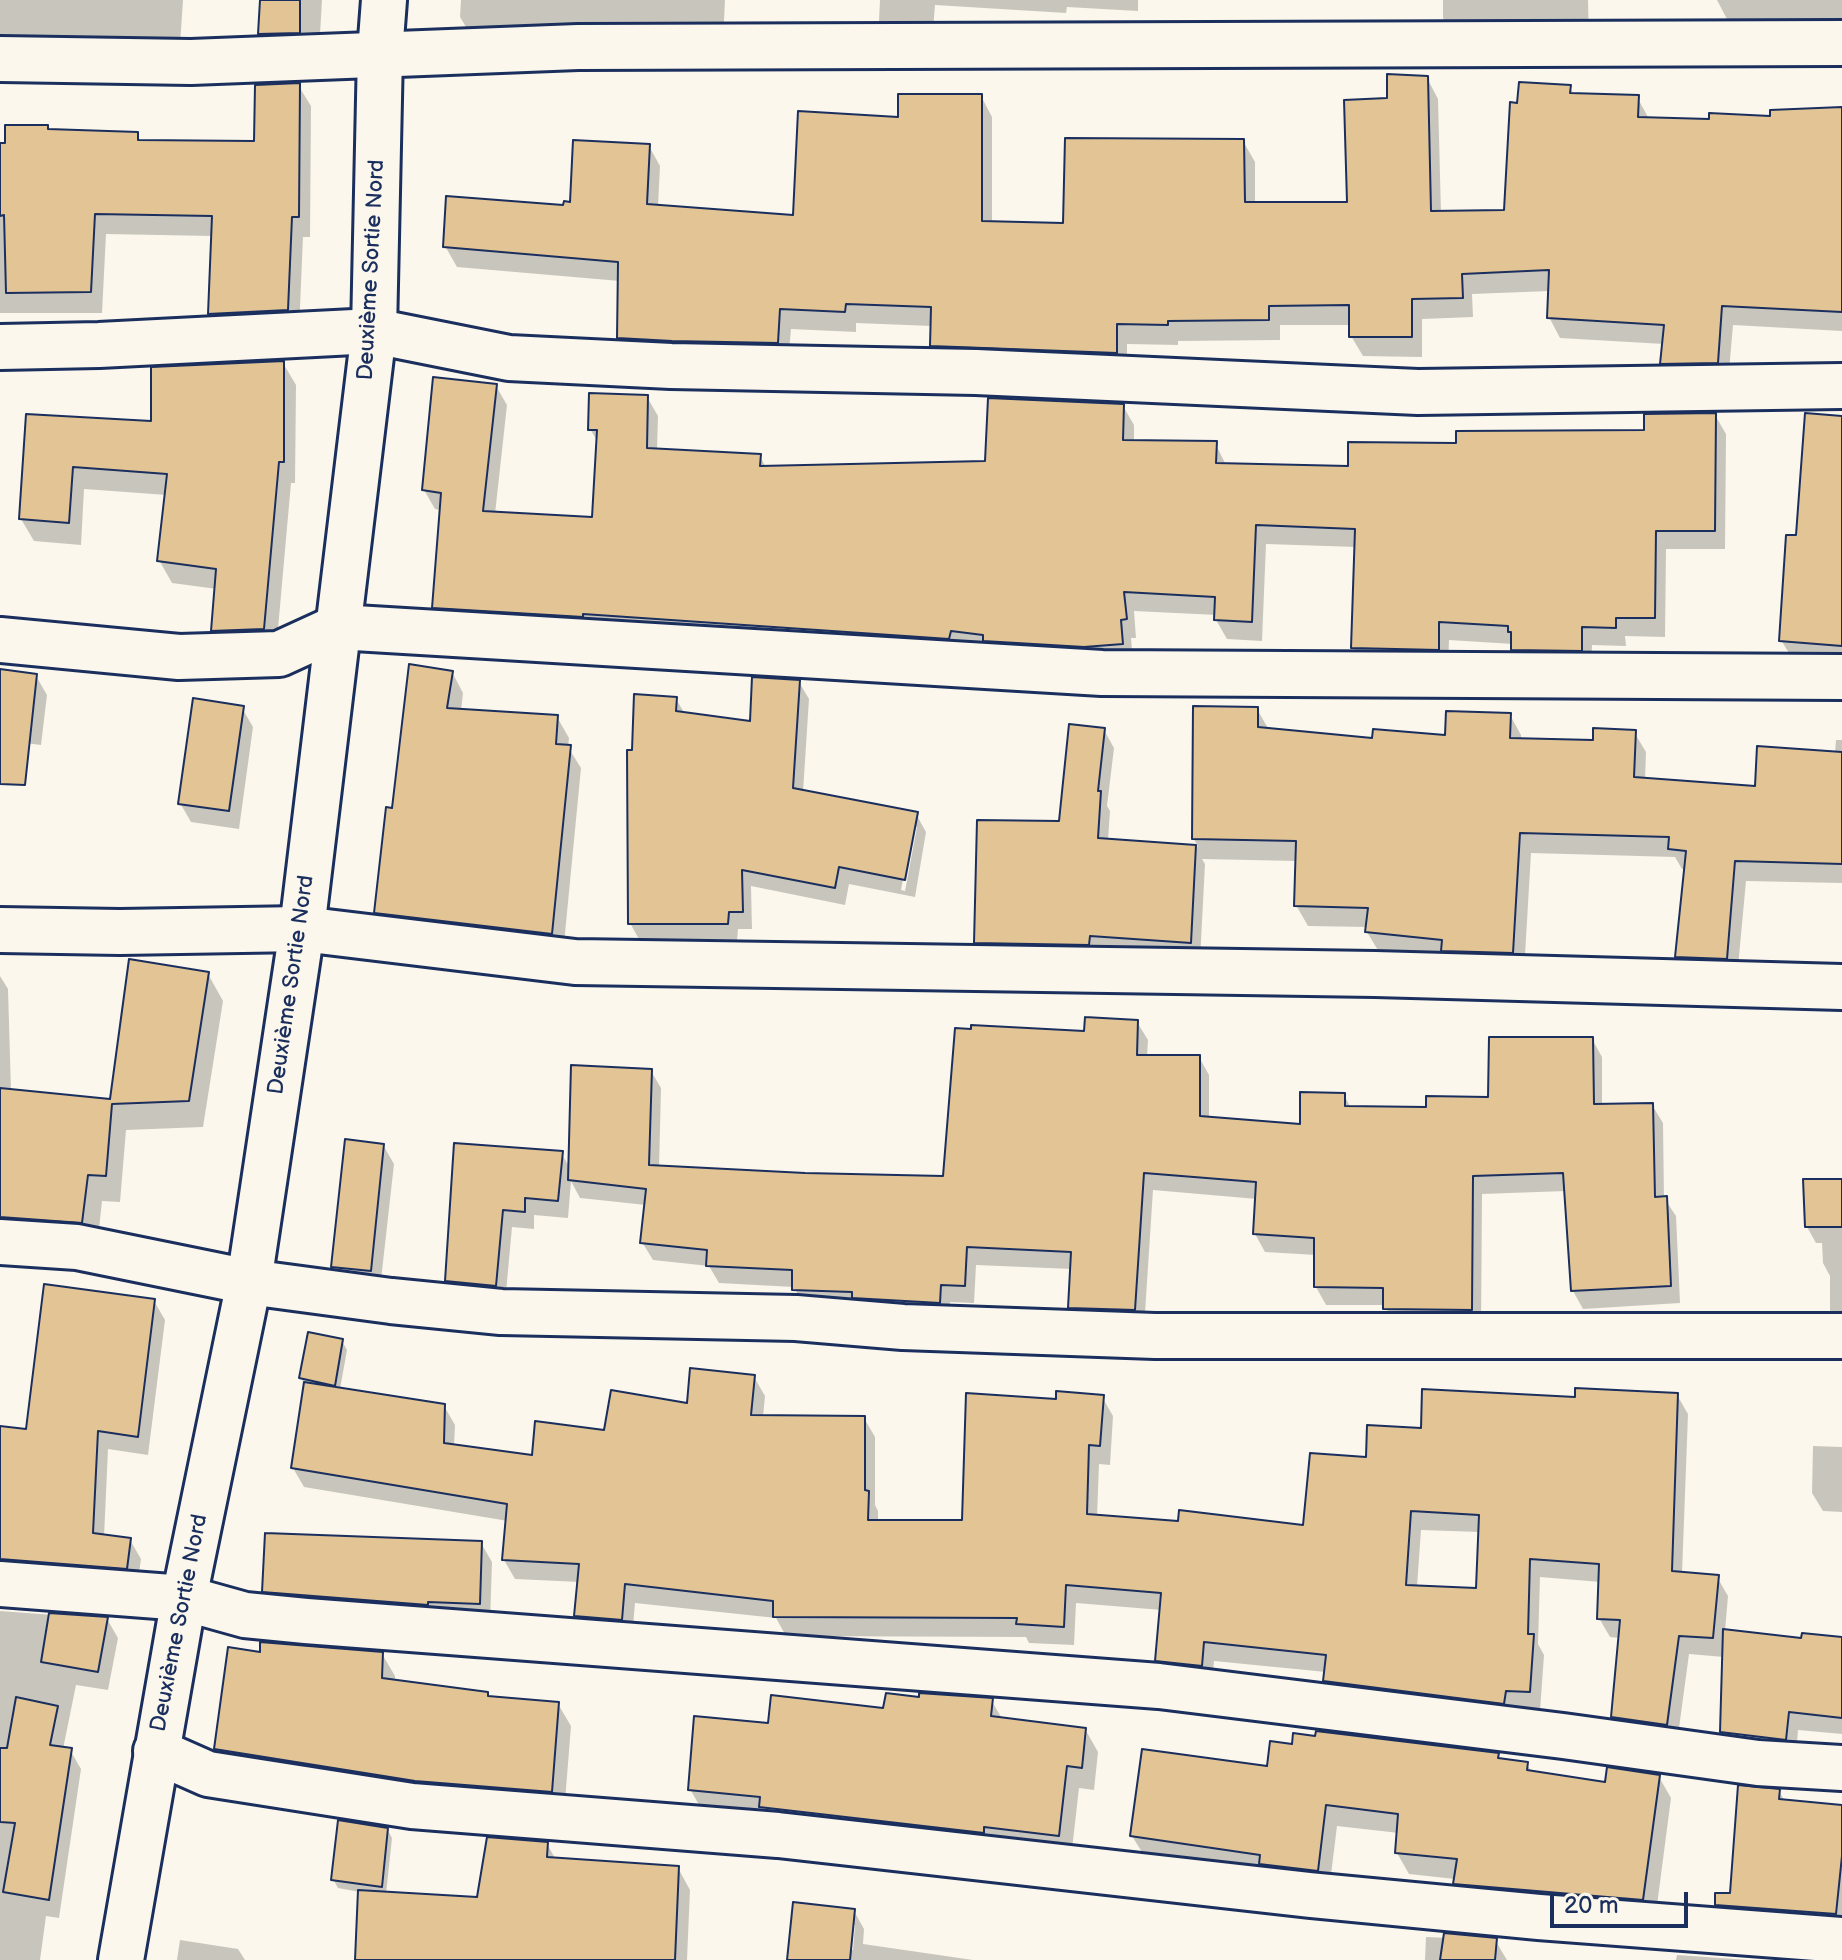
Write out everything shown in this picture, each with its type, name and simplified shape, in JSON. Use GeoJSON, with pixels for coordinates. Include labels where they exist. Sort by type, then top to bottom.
{"type":"FeatureCollection","features":[{"type":"Feature","properties":{"kind":"street","name":"Deuxième Sortie Nord"},"geometry":{"type":"LineString","coordinates":[[121,1960],[184,1598],[249,1282],[302,929],[374,331],[384,0]]}},
{"type":"Feature","properties":{"kind":"street"},"geometry":{"type":"LineString","coordinates":[[0,59],[191,62],[578,47],[1842,43]]}},
{"type":"Feature","properties":{"kind":"street"},"geometry":{"type":"LineString","coordinates":[[0,347],[374,331],[509,358],[671,366],[976,372],[1418,392],[1842,386]]}},
{"type":"Feature","properties":{"kind":"street"},"geometry":{"type":"LineString","coordinates":[[0,640],[179,657],[279,654],[338,627],[1102,673],[1842,677]]}},
{"type":"Feature","properties":{"kind":"street"},"geometry":{"type":"LineString","coordinates":[[0,930],[302,929],[575,962],[1375,974],[1842,987]]}},
{"type":"Feature","properties":{"kind":"street"},"geometry":{"type":"LineString","coordinates":[[0,1242],[77,1247],[249,1282],[501,1312],[796,1318],[903,1327],[1123,1335],[1842,1336]]}},
{"type":"Feature","properties":{"kind":"street"},"geometry":{"type":"LineString","coordinates":[[0,1584],[184,1598],[245,1615],[306,1621],[1159,1686],[1758,1763],[1842,1768]]}},
{"type":"Feature","properties":{"kind":"street"},"geometry":{"type":"LineString","coordinates":[[156,1751],[208,1774],[412,1806],[778,1835],[1310,1895],[1539,1917],[1842,1940]]}},
{"type":"Feature","properties":{"kind":"building"},"geometry":{"type":"Polygon","coordinates":[[[260,0],[300,0],[300,33],[258,34],[260,0]]]}},
{"type":"Feature","properties":{"kind":"building"},"geometry":{"type":"Polygon","coordinates":[[[1387,74],[1428,76],[1431,211],[1504,210],[1510,102],[1517,103],[1519,82],[1571,85],[1570,93],[1639,95],[1638,117],[1709,119],[1709,113],[1770,116],[1770,110],[1842,107],[1842,312],[1722,306],[1718,363],[1660,364],[1664,325],[1547,318],[1549,270],[1462,274],[1463,298],[1412,299],[1412,337],[1349,337],[1349,305],[1269,306],[1269,320],[1117,324],[1117,353],[930,346],[931,307],[846,304],[845,312],[780,309],[778,343],[672,341],[617,338],[618,262],[443,247],[446,196],[563,205],[564,201],[570,202],[573,140],[650,144],[647,204],[793,215],[798,111],[898,117],[898,94],[982,94],[982,221],[1063,223],[1065,138],[1244,139],[1245,202],[1347,202],[1344,100],[1387,98],[1387,74]]]}},
{"type":"Feature","properties":{"kind":"building"},"geometry":{"type":"Polygon","coordinates":[[[300,83],[299,217],[292,217],[288,310],[208,314],[212,216],[95,214],[91,292],[6,293],[4,215],[0,216],[0,143],[5,143],[5,125],[138,132],[138,140],[254,141],[255,85],[300,83]]]}},
{"type":"Feature","properties":{"kind":"building"},"geometry":{"type":"Polygon","coordinates":[[[284,361],[284,462],[279,462],[264,629],[211,631],[216,569],[157,561],[167,474],[73,467],[69,523],[19,519],[26,414],[151,421],[151,367],[284,361]]]}},
{"type":"Feature","properties":{"kind":"building"},"geometry":{"type":"Polygon","coordinates":[[[433,377],[497,384],[483,511],[592,517],[597,430],[588,430],[589,393],[648,395],[647,448],[761,454],[760,466],[985,461],[988,398],[1124,404],[1123,440],[1217,441],[1216,463],[1348,466],[1348,442],[1456,443],[1456,431],[1644,430],[1644,414],[1716,413],[1715,531],[1656,531],[1655,618],[1616,618],[1616,628],[1582,627],[1582,651],[1511,650],[1508,626],[1439,622],[1439,650],[1351,648],[1355,529],[1256,525],[1252,622],[1214,620],[1215,597],[1124,592],[1127,619],[1121,620],[1123,644],[1084,647],[983,641],[983,635],[951,631],[949,639],[583,614],[583,617],[432,608],[441,493],[422,490],[433,377]]]}},
{"type":"Feature","properties":{"kind":"building"},"geometry":{"type":"Polygon","coordinates":[[[1805,413],[1842,416],[1842,646],[1779,641],[1786,535],[1796,535],[1805,413]]]}},
{"type":"Feature","properties":{"kind":"building"},"geometry":{"type":"Polygon","coordinates":[[[409,664],[453,671],[447,708],[558,715],[556,744],[571,745],[552,934],[374,913],[386,807],[392,808],[409,664]]]}},
{"type":"Feature","properties":{"kind":"building"},"geometry":{"type":"Polygon","coordinates":[[[0,669],[37,674],[25,785],[0,784],[0,669]]]}},
{"type":"Feature","properties":{"kind":"building"},"geometry":{"type":"Polygon","coordinates":[[[752,677],[800,680],[793,788],[918,812],[905,880],[839,867],[835,888],[742,870],[743,912],[729,912],[728,924],[628,924],[627,750],[632,750],[634,694],[677,697],[676,711],[750,721],[752,677]]]}},
{"type":"Feature","properties":{"kind":"building"},"geometry":{"type":"Polygon","coordinates":[[[193,698],[244,706],[229,811],[178,804],[193,698]]]}},
{"type":"Feature","properties":{"kind":"building"},"geometry":{"type":"Polygon","coordinates":[[[1193,706],[1258,707],[1258,727],[1372,738],[1373,729],[1445,735],[1446,711],[1511,713],[1510,738],[1593,740],[1593,728],[1636,730],[1634,777],[1755,786],[1757,746],[1842,752],[1842,864],[1735,861],[1727,959],[1675,957],[1686,851],[1668,849],[1669,837],[1520,833],[1513,953],[1441,951],[1442,940],[1365,932],[1368,908],[1294,906],[1296,841],[1192,839],[1193,706]]]}},
{"type":"Feature","properties":{"kind":"building"},"geometry":{"type":"Polygon","coordinates":[[[1069,724],[1105,728],[1098,791],[1101,791],[1098,838],[1196,845],[1191,943],[1090,936],[1089,945],[974,943],[977,820],[1059,821],[1069,724]]]}},
{"type":"Feature","properties":{"kind":"building"},"geometry":{"type":"Polygon","coordinates":[[[129,959],[209,972],[189,1101],[112,1104],[106,1176],[88,1175],[82,1223],[0,1217],[0,1088],[110,1099],[129,959]]]}},
{"type":"Feature","properties":{"kind":"building"},"geometry":{"type":"Polygon","coordinates":[[[1085,1017],[1138,1020],[1137,1055],[1200,1055],[1200,1116],[1300,1124],[1300,1092],[1345,1093],[1345,1106],[1426,1107],[1426,1096],[1488,1097],[1489,1037],[1593,1037],[1594,1104],[1653,1103],[1655,1197],[1667,1196],[1671,1286],[1571,1291],[1563,1173],[1473,1176],[1472,1310],[1383,1309],[1383,1288],[1314,1287],[1314,1238],[1253,1234],[1256,1182],[1144,1173],[1135,1310],[1068,1308],[1071,1252],[967,1247],[965,1286],[941,1285],[940,1303],[852,1298],[852,1292],[792,1290],[792,1270],[706,1266],[707,1250],[640,1243],[646,1189],[568,1180],[571,1065],[652,1069],[649,1165],[943,1176],[955,1028],[971,1029],[971,1025],[1084,1031],[1085,1017]]]}},
{"type":"Feature","properties":{"kind":"building"},"geometry":{"type":"Polygon","coordinates":[[[345,1139],[384,1144],[371,1271],[331,1267],[345,1139]]]}},
{"type":"Feature","properties":{"kind":"building"},"geometry":{"type":"Polygon","coordinates":[[[454,1143],[563,1151],[558,1201],[525,1198],[525,1212],[503,1210],[496,1286],[445,1281],[454,1143]]]}},
{"type":"Feature","properties":{"kind":"building"},"geometry":{"type":"Polygon","coordinates":[[[1803,1179],[1842,1179],[1842,1227],[1805,1227],[1803,1179]]]}},
{"type":"Feature","properties":{"kind":"building"},"geometry":{"type":"Polygon","coordinates":[[[44,1284],[155,1299],[138,1437],[98,1431],[93,1533],[131,1538],[127,1569],[0,1559],[0,1426],[26,1429],[44,1284]]]}},
{"type":"Feature","properties":{"kind":"building"},"geometry":{"type":"Polygon","coordinates":[[[308,1332],[343,1339],[335,1386],[299,1378],[308,1332]]]}},
{"type":"Feature","properties":{"kind":"building"},"geometry":{"type":"Polygon","coordinates":[[[690,1368],[755,1375],[751,1415],[865,1416],[868,1520],[962,1520],[966,1393],[1056,1399],[1056,1391],[1104,1395],[1100,1446],[1089,1445],[1087,1514],[1178,1521],[1179,1510],[1303,1525],[1310,1453],[1366,1457],[1367,1425],[1421,1428],[1422,1389],[1575,1397],[1575,1388],[1678,1393],[1672,1571],[1719,1575],[1713,1638],[1679,1636],[1667,1725],[1611,1717],[1620,1620],[1597,1619],[1599,1564],[1530,1559],[1528,1634],[1534,1634],[1530,1692],[1506,1691],[1504,1704],[1323,1681],[1326,1655],[1204,1642],[1202,1666],[1155,1661],[1161,1593],[1066,1585],[1064,1627],[1016,1624],[1017,1618],[773,1617],[773,1601],[625,1584],[622,1620],[574,1616],[579,1564],[502,1560],[507,1504],[291,1468],[304,1382],[445,1404],[444,1443],[532,1455],[535,1421],[604,1430],[611,1390],[687,1403],[690,1368]],[[1411,1511],[1406,1585],[1476,1588],[1479,1515],[1411,1511]]]}},
{"type":"Feature","properties":{"kind":"building"},"geometry":{"type":"Polygon","coordinates":[[[265,1533],[482,1541],[480,1604],[428,1602],[428,1605],[262,1592],[265,1533]]]}},
{"type":"Feature","properties":{"kind":"building"},"geometry":{"type":"Polygon","coordinates":[[[49,1613],[108,1617],[98,1672],[41,1662],[49,1613]]]}},
{"type":"Feature","properties":{"kind":"building"},"geometry":{"type":"Polygon","coordinates":[[[1723,1629],[1801,1638],[1802,1633],[1842,1637],[1842,1718],[1789,1712],[1786,1740],[1720,1732],[1723,1629]]]}},
{"type":"Feature","properties":{"kind":"building"},"geometry":{"type":"Polygon","coordinates":[[[260,1642],[383,1652],[382,1678],[488,1692],[488,1696],[559,1702],[552,1792],[415,1781],[214,1749],[228,1647],[260,1652],[260,1642]]]}},
{"type":"Feature","properties":{"kind":"building"},"geometry":{"type":"Polygon","coordinates":[[[886,1693],[919,1697],[919,1693],[993,1698],[991,1716],[1086,1728],[1082,1768],[1067,1766],[1059,1836],[984,1827],[984,1833],[759,1807],[760,1797],[688,1790],[694,1716],[768,1723],[771,1695],[883,1708],[886,1693]]]}},
{"type":"Feature","properties":{"kind":"building"},"geometry":{"type":"Polygon","coordinates":[[[16,1697],[58,1706],[50,1745],[72,1748],[49,1900],[3,1892],[15,1823],[0,1822],[0,1748],[7,1748],[16,1697]]]}},
{"type":"Feature","properties":{"kind":"building"},"geometry":{"type":"Polygon","coordinates":[[[1316,1731],[1499,1753],[1498,1758],[1528,1762],[1527,1770],[1605,1782],[1607,1767],[1660,1775],[1643,1900],[1453,1884],[1457,1859],[1395,1853],[1398,1814],[1326,1805],[1318,1871],[1259,1864],[1260,1855],[1130,1836],[1142,1749],[1267,1766],[1270,1741],[1292,1744],[1293,1733],[1315,1736],[1316,1731]]]}},
{"type":"Feature","properties":{"kind":"building"},"geometry":{"type":"Polygon","coordinates":[[[1738,1785],[1780,1789],[1779,1799],[1842,1805],[1842,1856],[1836,1914],[1715,1905],[1715,1893],[1730,1893],[1738,1785]]]}},
{"type":"Feature","properties":{"kind":"building"},"geometry":{"type":"Polygon","coordinates":[[[338,1820],[388,1828],[382,1887],[331,1880],[338,1820]]]}},
{"type":"Feature","properties":{"kind":"building"},"geometry":{"type":"Polygon","coordinates":[[[487,1837],[548,1842],[547,1857],[679,1866],[675,1960],[355,1960],[358,1890],[477,1897],[487,1837]]]}},
{"type":"Feature","properties":{"kind":"building"},"geometry":{"type":"Polygon","coordinates":[[[793,1902],[855,1909],[850,1960],[787,1960],[793,1902]]]}},
{"type":"Feature","properties":{"kind":"building"},"geometry":{"type":"Polygon","coordinates":[[[1444,1933],[1497,1938],[1495,1960],[1440,1960],[1444,1933]]]}}]}
